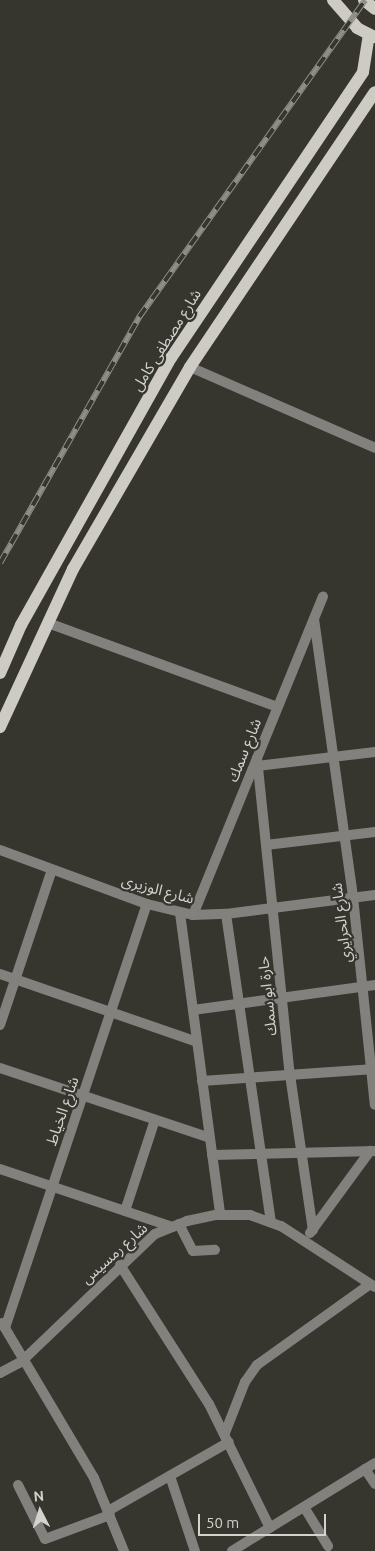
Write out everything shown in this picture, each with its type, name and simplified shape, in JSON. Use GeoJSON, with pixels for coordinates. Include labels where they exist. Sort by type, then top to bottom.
{"type":"FeatureCollection","features":[{"type":"Feature","properties":{"kind":"main road"},"geometry":{"type":"LineString","coordinates":[[332,0],[372,36]]}},
{"type":"Feature","properties":{"kind":"main road"},"geometry":{"type":"LineString","coordinates":[[364,0],[375,9]]}},
{"type":"Feature","properties":{"kind":"main road","name":"شارع مصطفى كامل"},"geometry":{"type":"LineString","coordinates":[[0,673],[21,625],[171,358],[363,72],[372,36]]}},
{"type":"Feature","properties":{"kind":"main road"},"geometry":{"type":"LineString","coordinates":[[0,727],[74,569],[190,367],[375,92]]}},
{"type":"Feature","properties":{"kind":"street"},"geometry":{"type":"LineString","coordinates":[[190,367],[375,448]]}},
{"type":"Feature","properties":{"kind":"street","name":"شارع سمك"},"geometry":{"type":"LineString","coordinates":[[192,914],[257,762],[277,707],[323,596]]}},
{"type":"Feature","properties":{"kind":"street","name":"شارع الحرايري"},"geometry":{"type":"LineString","coordinates":[[314,619],[353,897],[373,1069],[375,1105]]}},
{"type":"Feature","properties":{"kind":"street"},"geometry":{"type":"LineString","coordinates":[[48,623],[277,707]]}},
{"type":"Feature","properties":{"kind":"street"},"geometry":{"type":"LineString","coordinates":[[257,762],[375,752]]}},
{"type":"Feature","properties":{"kind":"street","name":"حارة ابو سمك"},"geometry":{"type":"LineString","coordinates":[[257,762],[290,1075],[312,1230]]}},
{"type":"Feature","properties":{"kind":"street"},"geometry":{"type":"LineString","coordinates":[[266,845],[375,832]]}},
{"type":"Feature","properties":{"kind":"street","name":"شارع الوزيرى"},"geometry":{"type":"LineString","coordinates":[[0,850],[147,904],[180,913],[226,914],[375,895]]}},
{"type":"Feature","properties":{"kind":"street"},"geometry":{"type":"LineString","coordinates":[[0,1025],[52,870]]}},
{"type":"Feature","properties":{"kind":"street","name":"شارع الخياط"},"geometry":{"type":"LineString","coordinates":[[2,1324],[52,1186],[147,904]]}},
{"type":"Feature","properties":{"kind":"street"},"geometry":{"type":"LineString","coordinates":[[180,913],[220,1214]]}},
{"type":"Feature","properties":{"kind":"street"},"geometry":{"type":"LineString","coordinates":[[226,914],[271,1222]]}},
{"type":"Feature","properties":{"kind":"street"},"geometry":{"type":"LineString","coordinates":[[0,974],[197,1042]]}},
{"type":"Feature","properties":{"kind":"street"},"geometry":{"type":"LineString","coordinates":[[193,1010],[375,984]]}},
{"type":"Feature","properties":{"kind":"street"},"geometry":{"type":"LineString","coordinates":[[0,1068],[210,1138]]}},
{"type":"Feature","properties":{"kind":"street"},"geometry":{"type":"LineString","coordinates":[[202,1081],[373,1069]]}},
{"type":"Feature","properties":{"kind":"street"},"geometry":{"type":"LineString","coordinates":[[124,1211],[155,1120]]}},
{"type":"Feature","properties":{"kind":"street"},"geometry":{"type":"LineString","coordinates":[[212,1155],[373,1151]]}},
{"type":"Feature","properties":{"kind":"street"},"geometry":{"type":"LineString","coordinates":[[305,1240],[373,1151]]}},
{"type":"Feature","properties":{"kind":"street"},"geometry":{"type":"LineString","coordinates":[[0,1169],[124,1211],[176,1226],[193,1251],[216,1250]]}},
{"type":"Feature","properties":{"kind":"street","name":"شارع رمسيس"},"geometry":{"type":"LineString","coordinates":[[0,1373],[21,1362],[120,1265],[156,1234],[176,1226],[220,1214],[250,1215],[271,1222],[305,1240],[373,1286]]}},
{"type":"Feature","properties":{"kind":"street"},"geometry":{"type":"LineString","coordinates":[[120,1265],[227,1438],[270,1528]]}},
{"type":"Feature","properties":{"kind":"street"},"geometry":{"type":"LineString","coordinates":[[18,1485],[45,1539],[109,1513],[227,1438],[245,1382],[257,1365],[373,1286]]}},
{"type":"Feature","properties":{"kind":"street"},"geometry":{"type":"LineString","coordinates":[[2,1324],[21,1362],[94,1478],[124,1551]]}},
{"type":"Feature","properties":{"kind":"street"},"geometry":{"type":"LineString","coordinates":[[232,1551],[375,1463]]}},
{"type":"Feature","properties":{"kind":"street"},"geometry":{"type":"LineString","coordinates":[[365,1469],[375,1484]]}},
{"type":"Feature","properties":{"kind":"street"},"geometry":{"type":"LineString","coordinates":[[170,1476],[195,1551]]}},
{"type":"Feature","properties":{"kind":"street"},"geometry":{"type":"LineString","coordinates":[[304,1507],[328,1546]]}},
{"type":"Feature","properties":{"kind":"railway"},"geometry":{"type":"LineString","coordinates":[[0,563],[139,317],[365,0]]}}]}
